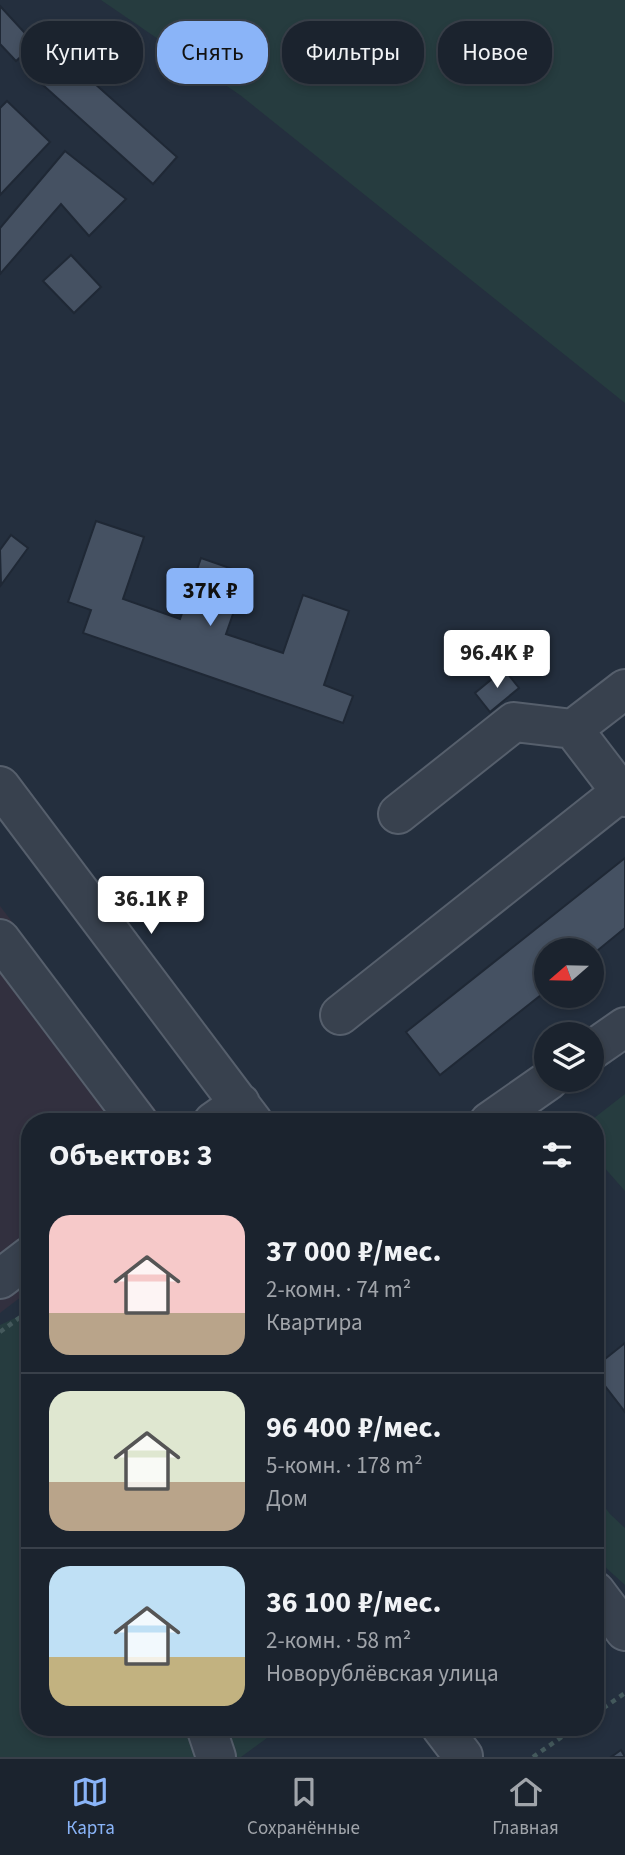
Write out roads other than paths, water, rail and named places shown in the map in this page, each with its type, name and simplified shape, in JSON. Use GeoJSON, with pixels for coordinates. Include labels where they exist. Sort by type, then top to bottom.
{"type":"FeatureCollection","features":[{"type":"Feature","properties":{"kind":"street"},"geometry":{"type":"LineString","coordinates":[[398,814],[514,722],[573,729],[625,689]]}},
{"type":"Feature","properties":{"kind":"street"},"geometry":{"type":"LineString","coordinates":[[340,1015],[623,795],[573,729]]}},
{"type":"Feature","properties":{"kind":"street"},"geometry":{"type":"LineString","coordinates":[[0,786],[233,1113]]}},
{"type":"Feature","properties":{"kind":"street"},"geometry":{"type":"LineString","coordinates":[[0,939],[131,1113]]}},
{"type":"Feature","properties":{"kind":"street"},"geometry":{"type":"LineString","coordinates":[[604,1042],[625,1027]]}},
{"type":"Feature","properties":{"kind":"street"},"geometry":{"type":"LineString","coordinates":[[502,1113],[534,1090]]}},
{"type":"Feature","properties":{"kind":"street"},"geometry":{"type":"LineString","coordinates":[[0,1279],[21,1263]]}},
{"type":"Feature","properties":{"kind":"street"},"geometry":{"type":"LineString","coordinates":[[604,1603],[625,1631]]}},
{"type":"Feature","properties":{"kind":"street"},"geometry":{"type":"LineString","coordinates":[[209,1736],[216,1757]]}},
{"type":"Feature","properties":{"kind":"street"},"geometry":{"type":"LineString","coordinates":[[449,1736],[463,1756]]}}]}
